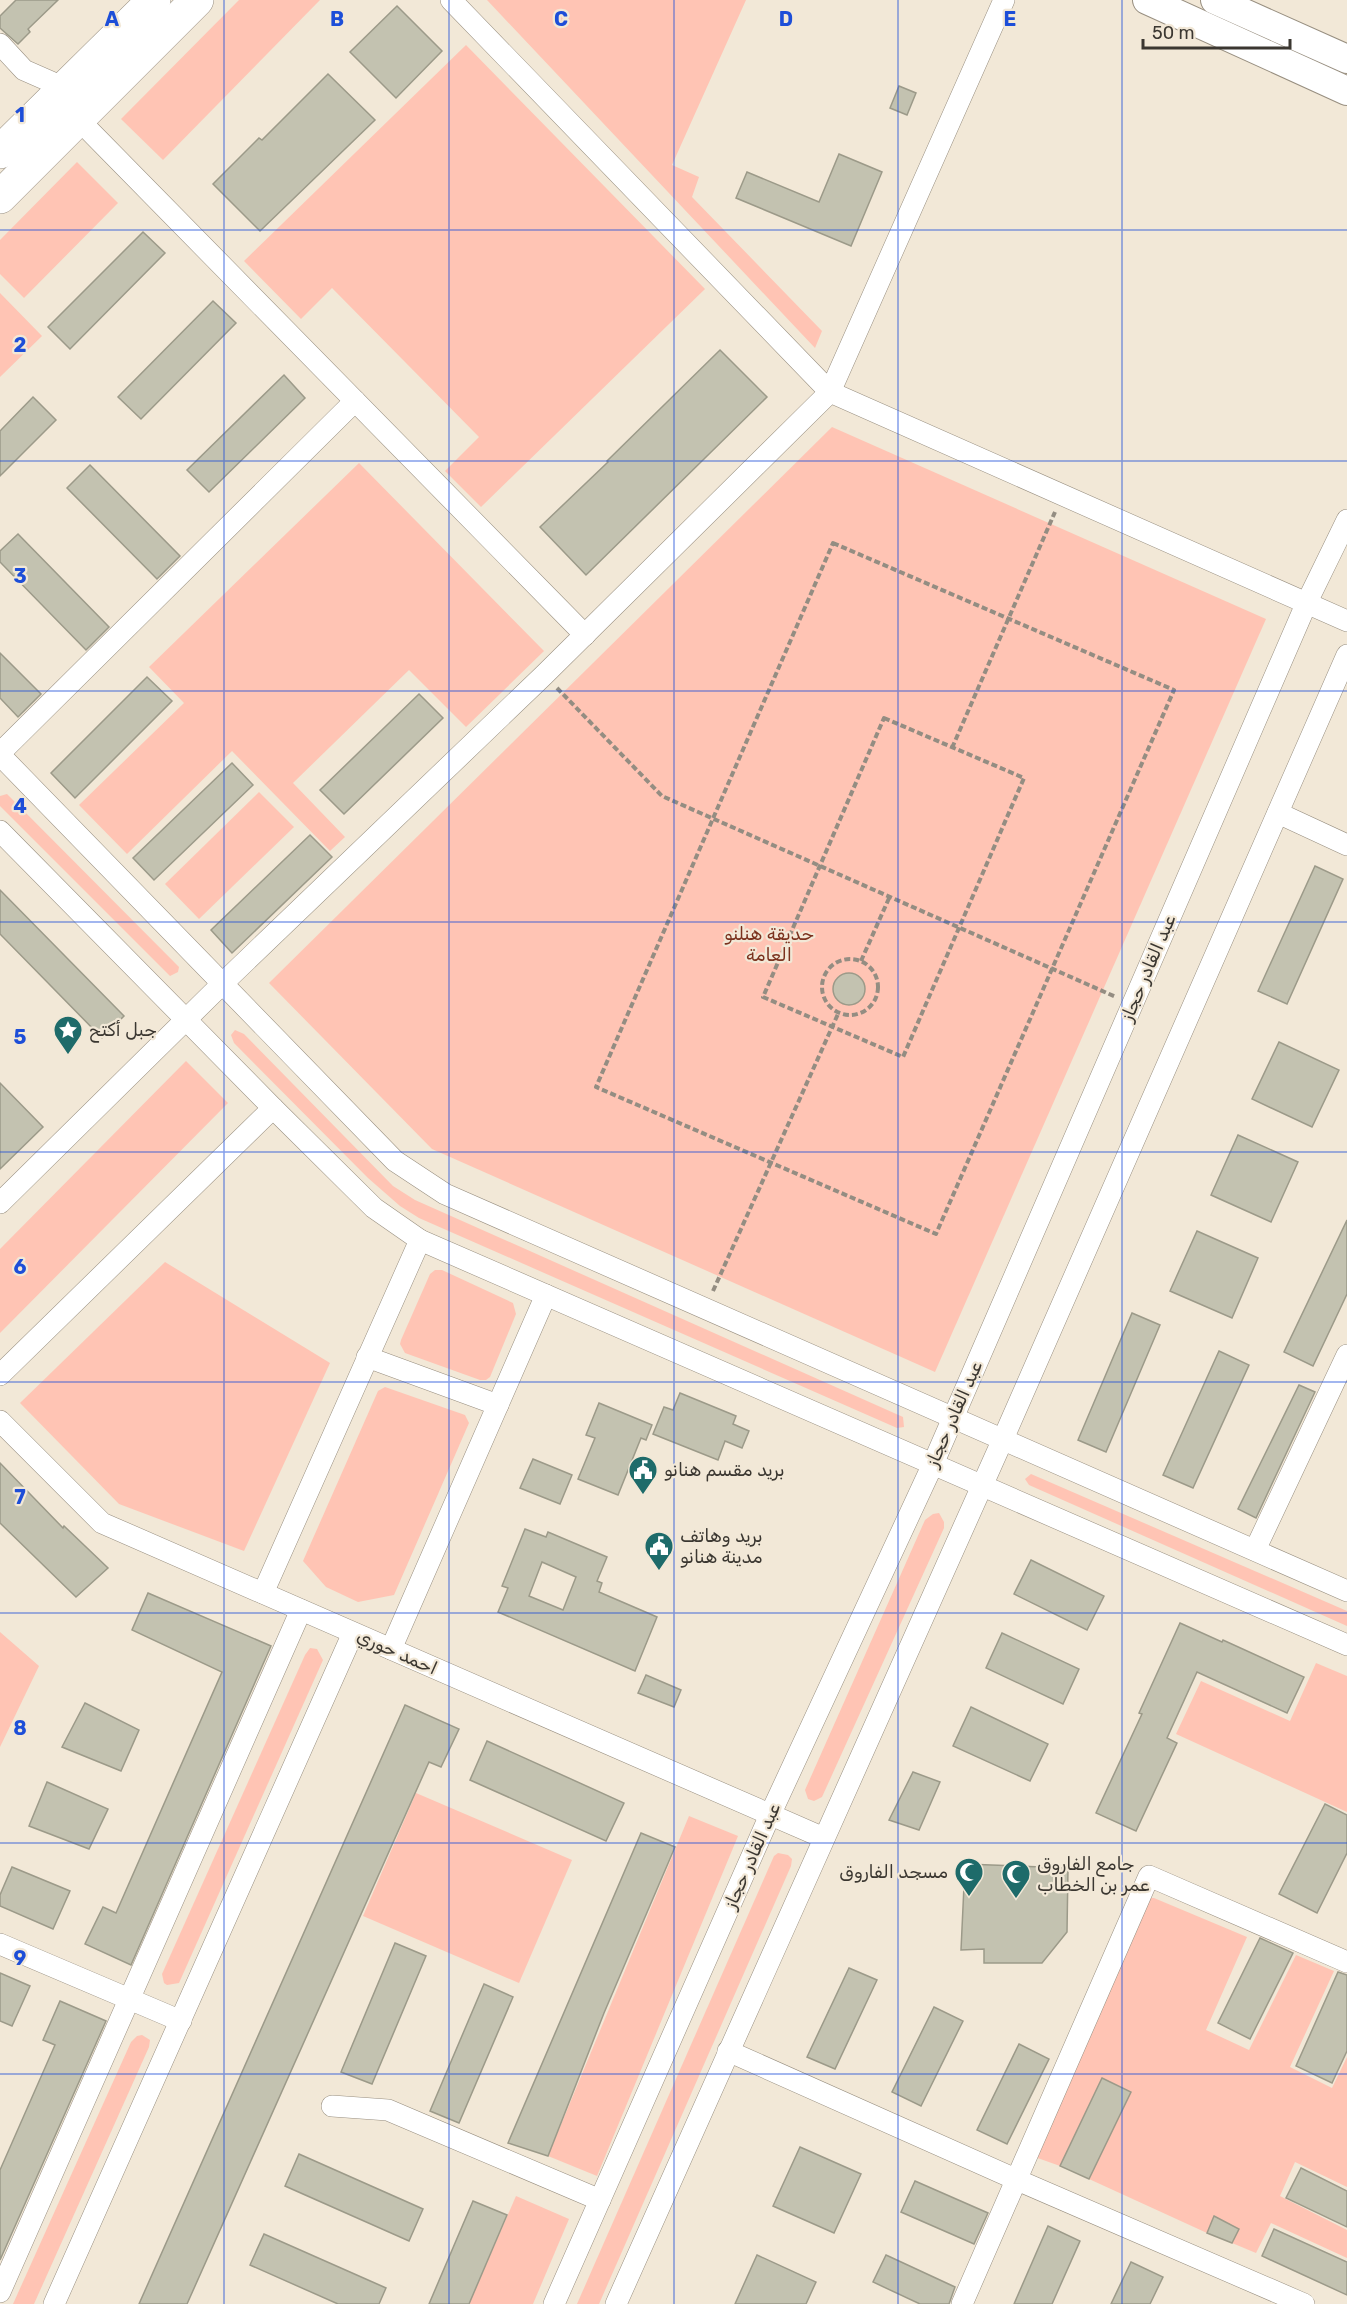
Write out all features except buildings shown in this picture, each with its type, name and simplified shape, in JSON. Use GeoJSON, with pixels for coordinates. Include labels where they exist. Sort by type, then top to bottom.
{"type":"FeatureCollection","features":[{"type":"Feature","properties":{"kind":"main road"},"geometry":{"type":"LineString","coordinates":[[0,152],[154,0]]}},
{"type":"Feature","properties":{"kind":"main road"},"geometry":{"type":"LineString","coordinates":[[0,197],[197,0]]}},
{"type":"Feature","properties":{"kind":"main road"},"geometry":{"type":"LineString","coordinates":[[1146,0],[1347,91]]}},
{"type":"Feature","properties":{"kind":"main road"},"geometry":{"type":"LineString","coordinates":[[1215,0],[1347,59]]}},
{"type":"Feature","properties":{"kind":"street"},"geometry":{"type":"LineString","coordinates":[[451,0],[830,392],[1347,621]]}},
{"type":"Feature","properties":{"kind":"street"},"geometry":{"type":"LineString","coordinates":[[0,1203],[222,984],[585,635],[830,392],[1004,0]]}},
{"type":"Feature","properties":{"kind":"street"},"geometry":{"type":"LineString","coordinates":[[0,44],[24,70],[65,88]]}},
{"type":"Feature","properties":{"kind":"street"},"geometry":{"type":"LineString","coordinates":[[78,119],[585,635]]}},
{"type":"Feature","properties":{"kind":"street"},"geometry":{"type":"LineString","coordinates":[[355,401],[0,754],[395,1161],[445,1194],[1347,1590]]}},
{"type":"Feature","properties":{"kind":"street","name":"عبد القادر حجاز"},"geometry":{"type":"LineString","coordinates":[[554,2304],[770,1815],[933,1464],[1307,602],[1347,520]]}},
{"type":"Feature","properties":{"kind":"street"},"geometry":{"type":"LineString","coordinates":[[616,2304],[1003,1439],[1347,655]]}},
{"type":"Feature","properties":{"kind":"street"},"geometry":{"type":"LineString","coordinates":[[1278,813],[1347,845]]}},
{"type":"Feature","properties":{"kind":"street"},"geometry":{"type":"LineString","coordinates":[[0,831],[374,1208],[420,1240],[1347,1645]]}},
{"type":"Feature","properties":{"kind":"street"},"geometry":{"type":"LineString","coordinates":[[0,1376],[273,1108]]}},
{"type":"Feature","properties":{"kind":"street"},"geometry":{"type":"LineString","coordinates":[[263,1593],[420,1240]]}},
{"type":"Feature","properties":{"kind":"street"},"geometry":{"type":"LineString","coordinates":[[391,1649],[546,1294]]}},
{"type":"Feature","properties":{"kind":"street"},"geometry":{"type":"LineString","coordinates":[[1254,1550],[1347,1355]]}},
{"type":"Feature","properties":{"kind":"street"},"geometry":{"type":"LineString","coordinates":[[367,1357],[498,1405]]}},
{"type":"Feature","properties":{"kind":"street","name":"احمد حوري"},"geometry":{"type":"LineString","coordinates":[[0,1421],[102,1523],[824,1838]]}},
{"type":"Feature","properties":{"kind":"street"},"geometry":{"type":"LineString","coordinates":[[0,2292],[302,1610]]}},
{"type":"Feature","properties":{"kind":"street"},"geometry":{"type":"LineString","coordinates":[[54,2304],[353,1632]]}},
{"type":"Feature","properties":{"kind":"street"},"geometry":{"type":"LineString","coordinates":[[962,2304],[1149,1876],[1347,1962]]}},
{"type":"Feature","properties":{"kind":"street"},"geometry":{"type":"LineString","coordinates":[[0,1944],[181,2020]]}},
{"type":"Feature","properties":{"kind":"street"},"geometry":{"type":"LineString","coordinates":[[728,2051],[1304,2304]]}},
{"type":"Feature","properties":{"kind":"street"},"geometry":{"type":"LineString","coordinates":[[332,2106],[388,2110],[600,2200]]}},
{"type":"Feature","properties":{"kind":"path"},"geometry":{"type":"LineString","coordinates":[[952,748],[1062,494]]}},
{"type":"Feature","properties":{"kind":"path"},"geometry":{"type":"LineString","coordinates":[[833,543],[1174,690],[936,1234],[596,1087],[713,818],[833,543]]}},
{"type":"Feature","properties":{"kind":"path"},"geometry":{"type":"LineString","coordinates":[[544,675],[662,795],[1132,1004]]}},
{"type":"Feature","properties":{"kind":"path"},"geometry":{"type":"LineString","coordinates":[[884,718],[1024,778],[903,1057],[763,996],[820,866],[884,718]]}},
{"type":"Feature","properties":{"kind":"path"},"geometry":{"type":"LineString","coordinates":[[861,961],[890,896]]}},
{"type":"Feature","properties":{"kind":"path"},"geometry":{"type":"LineString","coordinates":[[839,960],[861,961],[877,976],[876,999],[861,1014],[838,1014],[823,998],[823,976],[839,960]]}},
{"type":"Feature","properties":{"kind":"path"},"geometry":{"type":"LineString","coordinates":[[705,1308],[838,1014]]}},
{"type":"Feature","properties":{"kind":"green space"},"geometry":{"type":"Polygon","coordinates":[[[239,0],[320,0],[163,160],[121,119],[239,0]]]}},
{"type":"Feature","properties":{"kind":"green space"},"geometry":{"type":"Polygon","coordinates":[[[487,0],[746,0],[672,165],[699,177],[692,197],[822,331],[815,348],[487,0]]]}},
{"type":"Feature","properties":{"kind":"green space"},"geometry":{"type":"Polygon","coordinates":[[[466,45],[705,289],[481,507],[445,471],[479,437],[332,288],[301,319],[244,261],[466,45]]]}},
{"type":"Feature","properties":{"kind":"green space"},"geometry":{"type":"Polygon","coordinates":[[[77,162],[118,203],[24,298],[0,274],[0,240],[77,162]]]}},
{"type":"Feature","properties":{"kind":"green space"},"geometry":{"type":"Polygon","coordinates":[[[0,293],[42,336],[0,377],[0,293]]]}},
{"type":"Feature","properties":{"kind":"green space","name":"حديقة هنلنو العامة"},"geometry":{"type":"Polygon","coordinates":[[[832,427],[1266,619],[935,1372],[432,1149],[269,983],[832,427]]]}},
{"type":"Feature","properties":{"kind":"green space"},"geometry":{"type":"Polygon","coordinates":[[[359,463],[544,651],[466,727],[409,670],[293,783],[345,837],[330,851],[232,751],[127,854],[79,805],[184,703],[149,667],[359,463]]]}},
{"type":"Feature","properties":{"kind":"green space"},"geometry":{"type":"Polygon","coordinates":[[[259,792],[294,827],[199,919],[165,884],[259,792]]]}},
{"type":"Feature","properties":{"kind":"green space"},"geometry":{"type":"Polygon","coordinates":[[[7,794],[179,967],[178,972],[170,976],[0,806],[0,796],[7,794]]]}},
{"type":"Feature","properties":{"kind":"green space"},"geometry":{"type":"Polygon","coordinates":[[[235,1030],[244,1034],[393,1186],[415,1200],[903,1417],[904,1427],[897,1428],[419,1218],[400,1206],[368,1178],[234,1043],[231,1035],[235,1030]]]}},
{"type":"Feature","properties":{"kind":"green space"},"geometry":{"type":"Polygon","coordinates":[[[186,1061],[228,1103],[0,1333],[0,1249],[186,1061]]]}},
{"type":"Feature","properties":{"kind":"green space"},"geometry":{"type":"Polygon","coordinates":[[[165,1262],[330,1363],[244,1551],[119,1504],[20,1403],[165,1262]]]}},
{"type":"Feature","properties":{"kind":"green space"},"geometry":{"type":"Polygon","coordinates":[[[435,1270],[442,1270],[513,1303],[516,1314],[490,1377],[486,1380],[480,1380],[405,1353],[400,1344],[430,1274],[435,1270]]]}},
{"type":"Feature","properties":{"kind":"green space"},"geometry":{"type":"Polygon","coordinates":[[[385,1387],[465,1415],[469,1423],[394,1595],[358,1602],[326,1587],[303,1561],[378,1391],[385,1387]]]}},
{"type":"Feature","properties":{"kind":"green space"},"geometry":{"type":"Polygon","coordinates":[[[1031,1474],[1347,1611],[1347,1626],[1029,1485],[1025,1479],[1031,1474]]]}},
{"type":"Feature","properties":{"kind":"green space"},"geometry":{"type":"Polygon","coordinates":[[[939,1513],[944,1522],[944,1528],[822,1797],[814,1801],[808,1799],[805,1790],[925,1520],[939,1513]]]}},
{"type":"Feature","properties":{"kind":"green space"},"geometry":{"type":"Polygon","coordinates":[[[0,1632],[39,1666],[0,1747],[0,1632]]]}},
{"type":"Feature","properties":{"kind":"green space"},"geometry":{"type":"Polygon","coordinates":[[[310,1648],[317,1649],[323,1660],[179,1983],[167,1985],[164,1983],[162,1974],[310,1648]]]}},
{"type":"Feature","properties":{"kind":"green space"},"geometry":{"type":"Polygon","coordinates":[[[1316,1663],[1347,1676],[1347,1812],[1176,1734],[1201,1681],[1290,1721],[1316,1663]]]}},
{"type":"Feature","properties":{"kind":"green space"},"geometry":{"type":"Polygon","coordinates":[[[416,1793],[572,1860],[519,1983],[363,1916],[416,1793]]]}},
{"type":"Feature","properties":{"kind":"green space"},"geometry":{"type":"Polygon","coordinates":[[[689,1816],[738,1836],[597,2176],[548,2156],[689,1816]]]}},
{"type":"Feature","properties":{"kind":"green space"},"geometry":{"type":"Polygon","coordinates":[[[778,1853],[788,1855],[792,1859],[791,1866],[599,2304],[577,2304],[774,1856],[778,1853]]]}},
{"type":"Feature","properties":{"kind":"green space"},"geometry":{"type":"Polygon","coordinates":[[[1146,1898],[1154,1898],[1247,1937],[1206,2030],[1249,2050],[1296,1955],[1334,1971],[1290,2067],[1332,2088],[1347,2057],[1347,2187],[1295,2162],[1280,2196],[1347,2230],[1347,2258],[1271,2223],[1256,2253],[1232,2243],[1239,2229],[1214,2216],[1207,2233],[1089,2179],[1131,2092],[1102,2078],[1060,2166],[1032,2156],[1146,1898]]]}},
{"type":"Feature","properties":{"kind":"green space"},"geometry":{"type":"Polygon","coordinates":[[[142,2035],[150,2040],[149,2047],[34,2304],[13,2304],[131,2042],[137,2036],[142,2035]]]}},
{"type":"Feature","properties":{"kind":"green space"},"geometry":{"type":"Polygon","coordinates":[[[516,2196],[569,2219],[533,2304],[469,2304],[516,2196]]]}},
{"type":"Feature","properties":{"kind":"place","name":"جبل أكتح"},"geometry":{"type":"Point","coordinates":[68,1056]}},
{"type":"Feature","properties":{"kind":"place","name":"بريد مقسم هنانو"},"geometry":{"type":"Point","coordinates":[643,1496]}},
{"type":"Feature","properties":{"kind":"place","name":"بريد وهاتف مدينة هنانو"},"geometry":{"type":"Point","coordinates":[659,1572]}},
{"type":"Feature","properties":{"kind":"place","name":"مسجد الفاروق"},"geometry":{"type":"Point","coordinates":[969,1898]}},
{"type":"Feature","properties":{"kind":"place","name":"جامع الفاروق عمر بن الخطاب"},"geometry":{"type":"Point","coordinates":[1016,1900]}}]}
